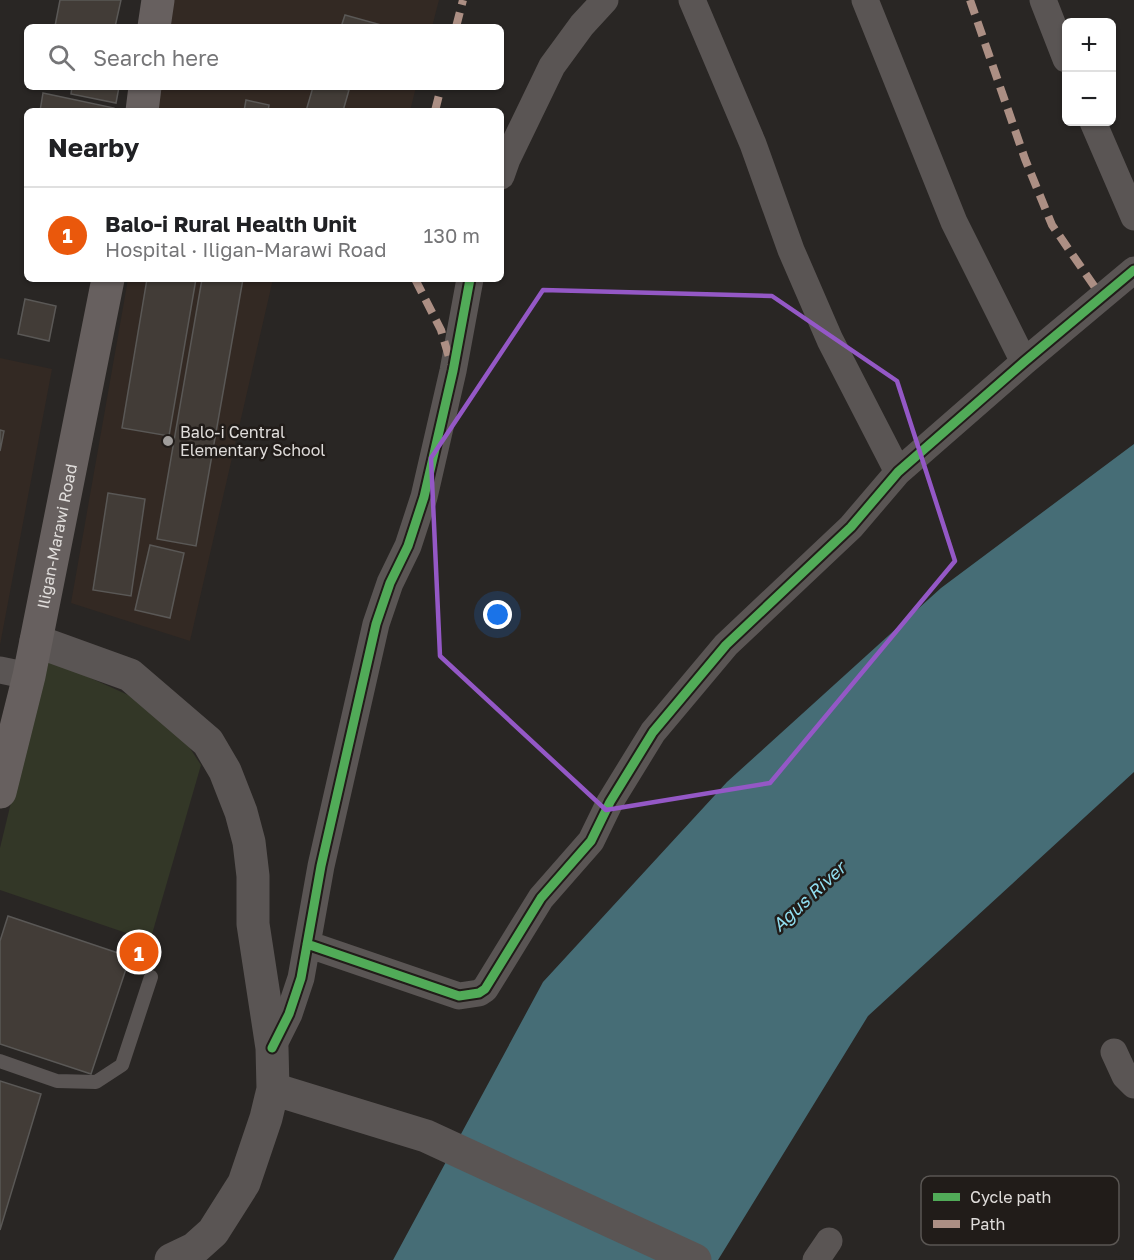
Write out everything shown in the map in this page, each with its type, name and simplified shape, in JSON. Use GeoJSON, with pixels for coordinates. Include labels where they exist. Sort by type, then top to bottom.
{"type":"FeatureCollection","features":[{"type":"Feature","properties":{"kind":"highway"},"geometry":{"type":"LineString","coordinates":[[154,24],[158,0]]}},
{"type":"Feature","properties":{"kind":"highway"},"geometry":{"type":"LineString","coordinates":[[142,108],[146,90]]}},
{"type":"Feature","properties":{"kind":"highway","name":"Iligan-Marawi Road"},"geometry":{"type":"LineString","coordinates":[[0,792],[15,673],[36,641],[107,282]]}},
{"type":"Feature","properties":{"kind":"street"},"geometry":{"type":"LineString","coordinates":[[504,168],[552,66],[582,25],[605,0]]}},
{"type":"Feature","properties":{"kind":"street"},"geometry":{"type":"LineString","coordinates":[[692,0],[753,144],[790,250],[830,340],[898,472]]}},
{"type":"Feature","properties":{"kind":"street"},"geometry":{"type":"LineString","coordinates":[[865,0],[954,222],[1024,362]]}},
{"type":"Feature","properties":{"kind":"street"},"geometry":{"type":"LineString","coordinates":[[1043,0],[1062,49]]}},
{"type":"Feature","properties":{"kind":"street"},"geometry":{"type":"LineString","coordinates":[[1095,126],[1134,217]]}},
{"type":"Feature","properties":{"kind":"street"},"geometry":{"type":"LineString","coordinates":[[307,944],[459,996],[479,993],[485,989],[541,898],[591,841],[610,801],[653,732],[726,645],[851,527],[898,472],[1134,270]]}},
{"type":"Feature","properties":{"kind":"street"},"geometry":{"type":"LineString","coordinates":[[272,1048],[289,1014],[301,978],[321,866],[376,624],[390,583],[408,546],[424,497],[453,371],[469,282]]}},
{"type":"Feature","properties":{"kind":"street"},"geometry":{"type":"LineString","coordinates":[[36,641],[130,675],[208,742],[225,771],[241,812],[249,843],[253,876],[253,924],[272,1048],[273,1089],[266,1118],[244,1183],[211,1246],[194,1249],[174,1259]]}},
{"type":"Feature","properties":{"kind":"street"},"geometry":{"type":"LineString","coordinates":[[1114,1052],[1125,1076],[1134,1085]]}},
{"type":"Feature","properties":{"kind":"street"},"geometry":{"type":"LineString","coordinates":[[273,1089],[426,1136],[694,1260]]}},
{"type":"Feature","properties":{"kind":"lane"},"geometry":{"type":"LineString","coordinates":[[0,1061],[57,1081],[96,1083],[122,1065],[151,977]]}},
{"type":"Feature","properties":{"kind":"highlighted area"},"geometry":{"type":"Polygon","coordinates":[[[543,290],[772,296],[897,381],[955,561],[770,783],[606,810],[440,656],[431,458],[543,290]]]}},
{"type":"Feature","properties":{"kind":"shaded area"},"geometry":{"type":"Polygon","coordinates":[[[174,0],[439,0],[433,24],[170,24],[174,0]]]}},
{"type":"Feature","properties":{"kind":"shaded area"},"geometry":{"type":"Polygon","coordinates":[[[160,90],[415,90],[411,108],[158,108],[160,90]]]}},
{"type":"Feature","properties":{"kind":"shaded area","name":"Balo-i Central Elementary School"},"geometry":{"type":"Polygon","coordinates":[[[127,282],[272,282],[190,641],[71,603],[127,282]]]}},
{"type":"Feature","properties":{"kind":"shaded area"},"geometry":{"type":"Polygon","coordinates":[[[0,358],[52,369],[0,645],[0,358]]]}},
{"type":"Feature","properties":{"kind":"green space"},"geometry":{"type":"Polygon","coordinates":[[[46,658],[166,712],[201,765],[150,941],[0,890],[0,848],[46,658]]]}},
{"type":"Feature","properties":{"kind":"water","name":"Agus River"},"geometry":{"type":"Polygon","coordinates":[[[1134,444],[1134,772],[868,1016],[718,1260],[393,1260],[543,982],[727,782],[941,588],[1134,444]]]}},
{"type":"Feature","properties":{"kind":"building"},"geometry":{"type":"Polygon","coordinates":[[[60,0],[121,0],[116,24],[55,24],[60,0]]]}},
{"type":"Feature","properties":{"kind":"building"},"geometry":{"type":"Polygon","coordinates":[[[345,15],[378,24],[342,24],[345,15]]]}},
{"type":"Feature","properties":{"kind":"building"},"geometry":{"type":"Polygon","coordinates":[[[72,90],[118,90],[116,103],[71,94],[72,90]]]}},
{"type":"Feature","properties":{"kind":"building"},"geometry":{"type":"Polygon","coordinates":[[[312,90],[349,90],[344,108],[307,108],[312,90]]]}},
{"type":"Feature","properties":{"kind":"building"},"geometry":{"type":"Polygon","coordinates":[[[43,93],[114,108],[40,108],[43,93]]]}},
{"type":"Feature","properties":{"kind":"building"},"geometry":{"type":"Polygon","coordinates":[[[246,100],[269,105],[268,108],[245,108],[246,100]]]}},
{"type":"Feature","properties":{"kind":"building"},"geometry":{"type":"Polygon","coordinates":[[[146,282],[195,282],[169,436],[122,428],[146,282]]]}},
{"type":"Feature","properties":{"kind":"building"},"geometry":{"type":"Polygon","coordinates":[[[201,282],[242,282],[196,546],[157,539],[201,282]]]}},
{"type":"Feature","properties":{"kind":"building"},"geometry":{"type":"Polygon","coordinates":[[[25,299],[56,306],[49,341],[18,334],[25,299]]]}},
{"type":"Feature","properties":{"kind":"building"},"geometry":{"type":"Polygon","coordinates":[[[0,430],[4,431],[0,451],[0,430]]]}},
{"type":"Feature","properties":{"kind":"building"},"geometry":{"type":"Polygon","coordinates":[[[108,493],[145,499],[131,596],[93,590],[108,493]]]}},
{"type":"Feature","properties":{"kind":"building"},"geometry":{"type":"Polygon","coordinates":[[[150,545],[184,553],[170,618],[135,610],[150,545]]]}},
{"type":"Feature","properties":{"kind":"building"},"geometry":{"type":"Polygon","coordinates":[[[8,916],[130,957],[91,1074],[0,1044],[0,941],[8,916]]]}},
{"type":"Feature","properties":{"kind":"building"},"geometry":{"type":"Polygon","coordinates":[[[0,1081],[41,1094],[0,1230],[0,1081]]]}},
{"type":"Feature","properties":{"kind":"marked path"},"geometry":{"type":"LineString","coordinates":[[457,24],[463,0]]}},
{"type":"Feature","properties":{"kind":"marked path"},"geometry":{"type":"LineString","coordinates":[[970,0],[1025,159],[1052,225],[1101,296]]}},
{"type":"Feature","properties":{"kind":"marked path"},"geometry":{"type":"LineString","coordinates":[[436,108],[440,90]]}},
{"type":"Feature","properties":{"kind":"marked path"},"geometry":{"type":"LineString","coordinates":[[417,282],[441,330],[451,364]]}},
{"type":"Feature","properties":{"kind":"cycle path"},"geometry":{"type":"LineString","coordinates":[[307,944],[459,996],[479,993],[485,989],[541,898],[591,841],[610,802],[653,732],[726,645],[851,527],[898,472],[1134,270]]}},
{"type":"Feature","properties":{"kind":"cycle path"},"geometry":{"type":"LineString","coordinates":[[272,1048],[289,1014],[301,978],[321,866],[376,624],[390,583],[408,546],[424,497],[453,371],[469,282]]}},
{"type":"Feature","properties":{"kind":"place","name":"Balo-i Central Elementary School"},"geometry":{"type":"Point","coordinates":[168,441]}},
{"type":"Feature","properties":{"kind":"place","name":"Balo-i Rural Health Unit"},"geometry":{"type":"Point","coordinates":[139,952]}}]}
